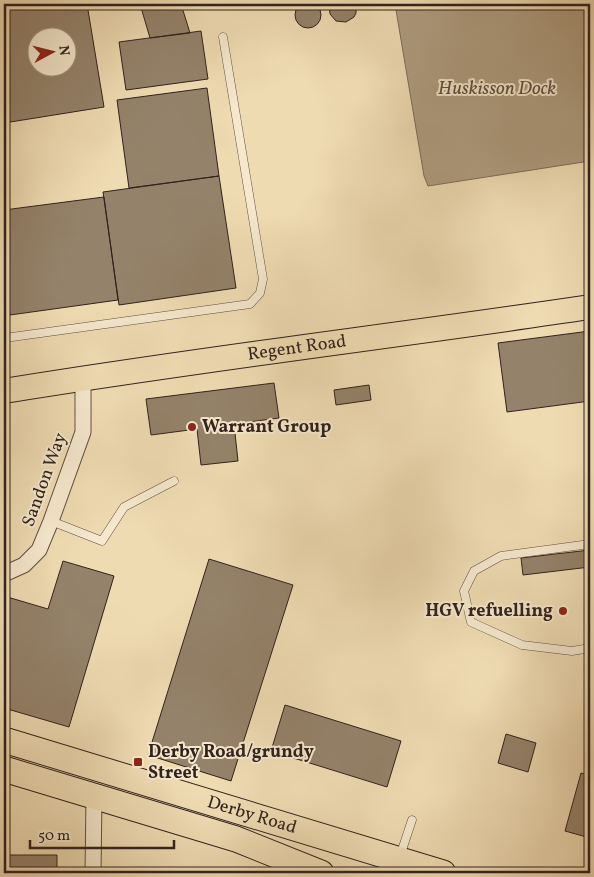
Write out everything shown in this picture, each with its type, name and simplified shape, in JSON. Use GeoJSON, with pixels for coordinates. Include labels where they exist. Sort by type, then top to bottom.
{"type":"FeatureCollection","features":[{"type":"Feature","properties":{"kind":"highway","name":"Derby Road"},"geometry":{"type":"LineString","coordinates":[[4,740],[443,873]]}},
{"type":"Feature","properties":{"kind":"highway","name":"Derby Road"},"geometry":{"type":"LineString","coordinates":[[4,769],[236,839],[321,873]]}},
{"type":"Feature","properties":{"kind":"main road","name":"Regent Road"},"geometry":{"type":"LineString","coordinates":[[4,391],[83,378],[402,335],[590,307]]}},
{"type":"Feature","properties":{"kind":"street","name":"Sandon Way"},"geometry":{"type":"LineString","coordinates":[[4,574],[24,565],[39,550],[83,432],[83,378]]}},
{"type":"Feature","properties":{"kind":"street"},"geometry":{"type":"LineString","coordinates":[[93,873],[94,795]]}},
{"type":"Feature","properties":{"kind":"lane"},"geometry":{"type":"LineString","coordinates":[[4,336],[12,337],[250,304],[260,293],[263,278],[223,37]]}},
{"type":"Feature","properties":{"kind":"lane"},"geometry":{"type":"LineString","coordinates":[[51,520],[102,541],[124,507],[174,481]]}},
{"type":"Feature","properties":{"kind":"lane"},"geometry":{"type":"LineString","coordinates":[[590,544],[501,556],[474,571],[464,591],[471,622],[522,646],[572,651],[590,648]]}},
{"type":"Feature","properties":{"kind":"lane"},"geometry":{"type":"LineString","coordinates":[[399,860],[412,820]]}},
{"type":"Feature","properties":{"kind":"water","name":"Huskisson Dock"},"geometry":{"type":"Polygon","coordinates":[[[395,4],[590,4],[590,161],[428,186],[424,176],[395,4]]]}},
{"type":"Feature","properties":{"kind":"building"},"geometry":{"type":"Polygon","coordinates":[[[308,2],[317,6],[321,15],[317,24],[308,28],[299,24],[295,15],[299,6],[308,2]]]}},
{"type":"Feature","properties":{"kind":"building"},"geometry":{"type":"Polygon","coordinates":[[[4,4],[87,4],[104,107],[4,123],[4,4]]]}},
{"type":"Feature","properties":{"kind":"building"},"geometry":{"type":"Polygon","coordinates":[[[140,4],[181,4],[190,33],[150,38],[140,4]]]}},
{"type":"Feature","properties":{"kind":"building"},"geometry":{"type":"Polygon","coordinates":[[[329,4],[356,4],[356,13],[354,17],[346,22],[336,21],[330,14],[329,4]]]}},
{"type":"Feature","properties":{"kind":"building"},"geometry":{"type":"Polygon","coordinates":[[[201,31],[208,79],[126,90],[119,42],[201,31]]]}},
{"type":"Feature","properties":{"kind":"building"},"geometry":{"type":"Polygon","coordinates":[[[207,88],[219,176],[129,188],[117,100],[207,88]]]}},
{"type":"Feature","properties":{"kind":"building"},"geometry":{"type":"Polygon","coordinates":[[[219,176],[236,288],[119,305],[103,192],[219,176]]]}},
{"type":"Feature","properties":{"kind":"building"},"geometry":{"type":"Polygon","coordinates":[[[104,197],[118,300],[10,315],[4,271],[4,210],[104,197]]]}},
{"type":"Feature","properties":{"kind":"building"},"geometry":{"type":"Polygon","coordinates":[[[590,331],[590,401],[507,412],[498,343],[590,331]]]}},
{"type":"Feature","properties":{"kind":"building","name":"Warrant Group"},"geometry":{"type":"Polygon","coordinates":[[[274,383],[279,418],[234,424],[238,461],[201,465],[197,429],[151,435],[146,399],[274,383]]]}},
{"type":"Feature","properties":{"kind":"building"},"geometry":{"type":"Polygon","coordinates":[[[369,385],[371,400],[336,405],[334,390],[369,385]]]}},
{"type":"Feature","properties":{"kind":"building"},"geometry":{"type":"Polygon","coordinates":[[[590,550],[590,567],[523,575],[521,558],[590,550]]]}},
{"type":"Feature","properties":{"kind":"building"},"geometry":{"type":"Polygon","coordinates":[[[209,559],[293,585],[231,781],[148,755],[209,559]]]}},
{"type":"Feature","properties":{"kind":"building"},"geometry":{"type":"Polygon","coordinates":[[[63,561],[114,576],[69,727],[4,708],[4,596],[48,609],[63,561]]]}},
{"type":"Feature","properties":{"kind":"building"},"geometry":{"type":"Polygon","coordinates":[[[285,705],[401,741],[387,787],[271,751],[285,705]]]}},
{"type":"Feature","properties":{"kind":"building"},"geometry":{"type":"Polygon","coordinates":[[[506,734],[536,743],[528,772],[498,763],[506,734]]]}},
{"type":"Feature","properties":{"kind":"building"},"geometry":{"type":"Polygon","coordinates":[[[581,773],[590,775],[590,838],[565,831],[581,773]]]}},
{"type":"Feature","properties":{"kind":"building"},"geometry":{"type":"Polygon","coordinates":[[[4,855],[57,855],[57,873],[4,873],[4,855]]]}},
{"type":"Feature","properties":{"kind":"place","name":"Warrant Group"},"geometry":{"type":"Point","coordinates":[192,427]}},
{"type":"Feature","properties":{"kind":"place","name":"HGV refuelling"},"geometry":{"type":"Point","coordinates":[563,611]}},
{"type":"Feature","properties":{"kind":"place","name":"Derby Road/grundy Street"},"geometry":{"type":"Point","coordinates":[138,762]}}]}
